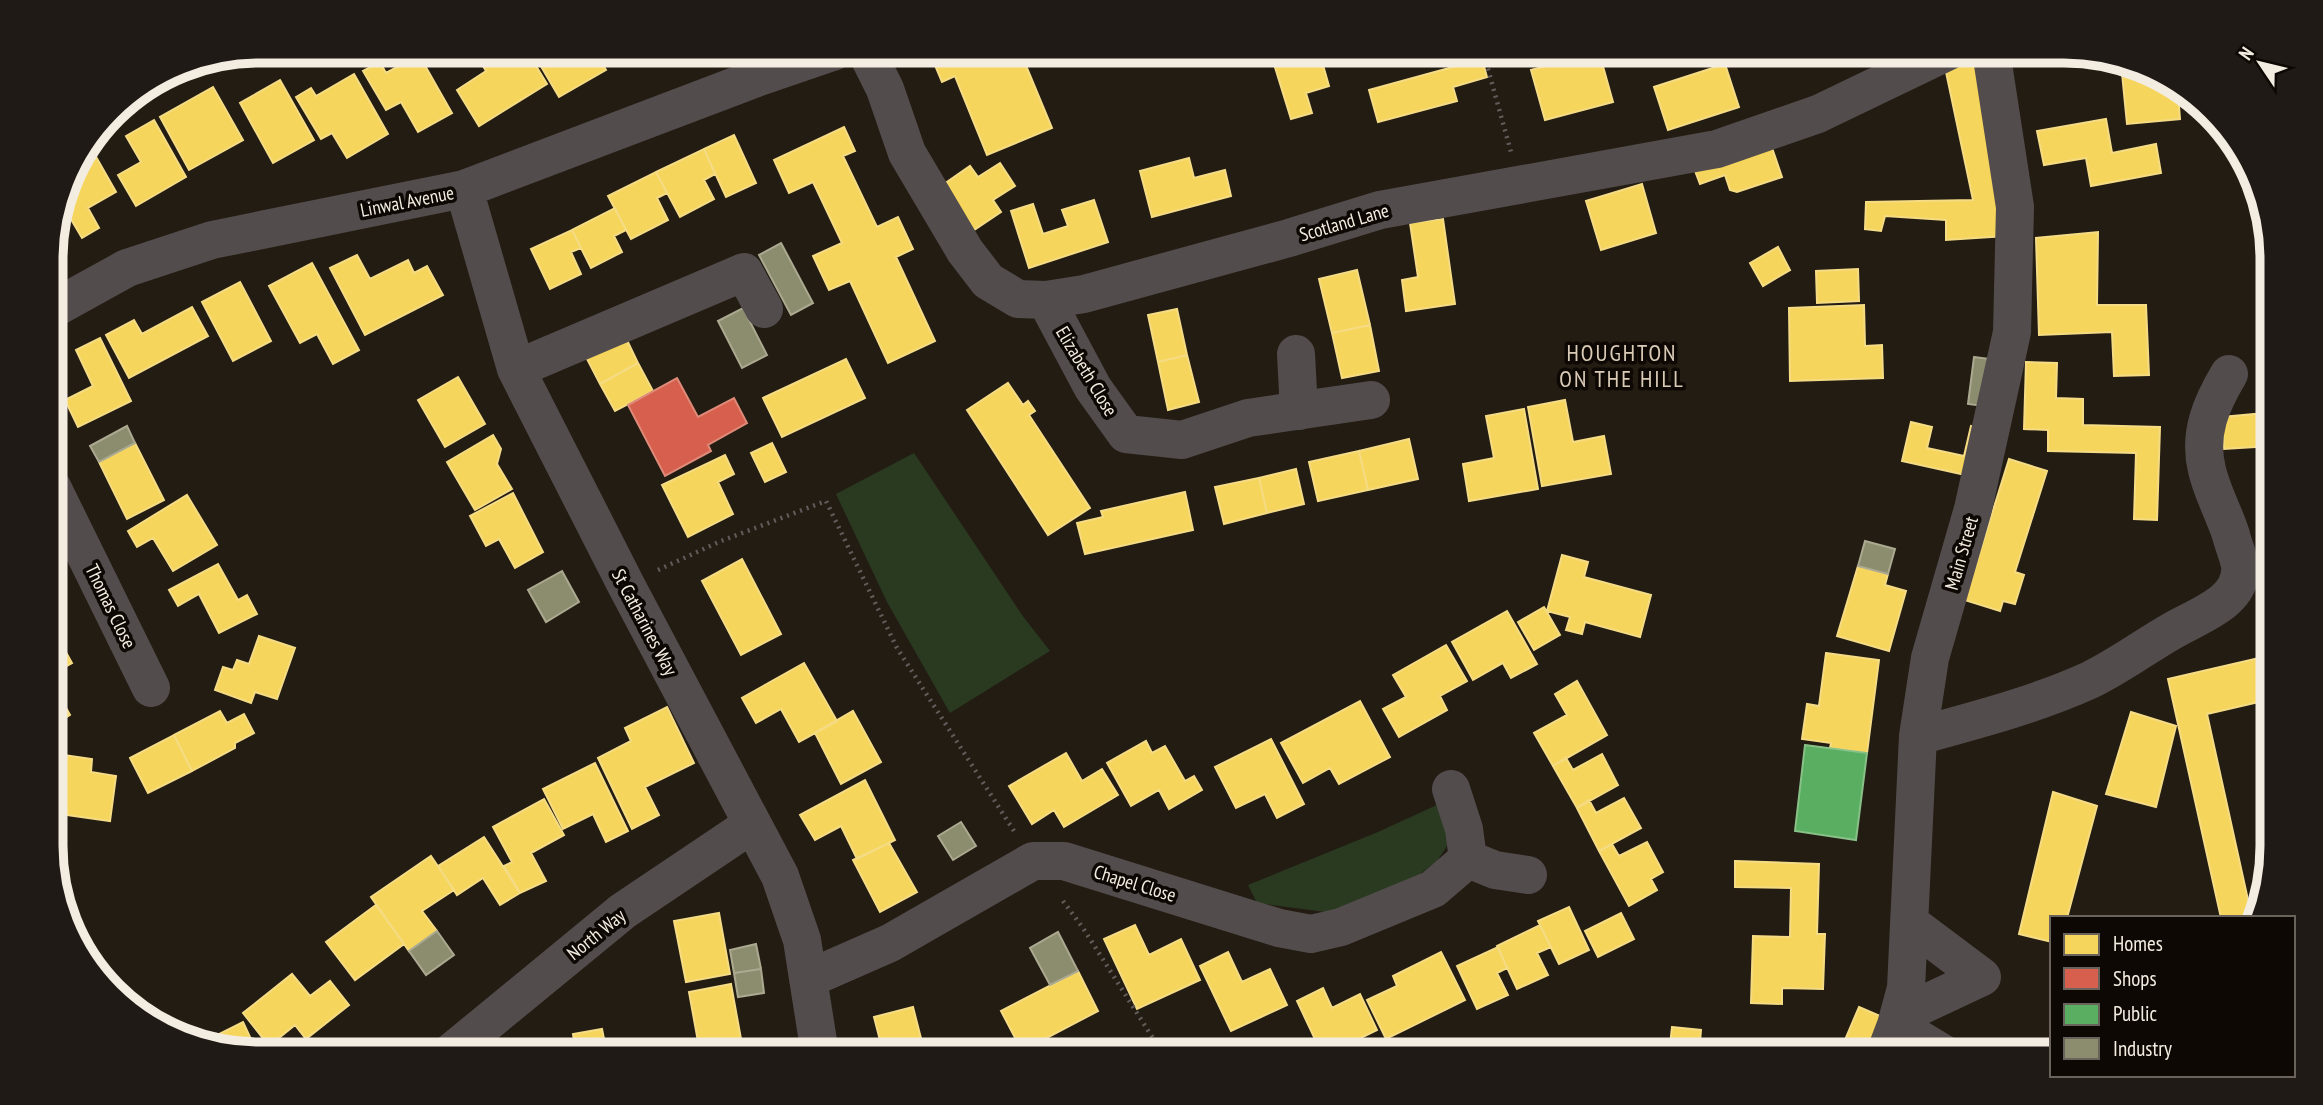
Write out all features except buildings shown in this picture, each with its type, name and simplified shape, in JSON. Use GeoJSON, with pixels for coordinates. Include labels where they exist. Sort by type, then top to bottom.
{"type":"FeatureCollection","features":[{"type":"Feature","properties":{"kind":"street","name":"Linwal Avenue"},"geometry":{"type":"LineString","coordinates":[[63,303],[127,268],[212,240],[464,189],[800,63]]}},
{"type":"Feature","properties":{"kind":"street","name":"Scotland Lane"},"geometry":{"type":"LineString","coordinates":[[872,63],[886,89],[907,153],[965,251],[988,281],[1018,299],[1046,300],[1096,290],[1289,238],[1380,210],[1717,149],[1818,114],[1924,63]]}},
{"type":"Feature","properties":{"kind":"street","name":"Main Street"},"geometry":{"type":"LineString","coordinates":[[1893,1032],[1906,988],[1918,736],[1930,658],[1973,509],[2012,332],[2015,207],[1993,63]]}},
{"type":"Feature","properties":{"kind":"street","name":"St Catharines Way"},"geometry":{"type":"LineString","coordinates":[[464,189],[516,369],[625,585],[780,876],[802,940],[818,1042]]}},
{"type":"Feature","properties":{"kind":"street"},"geometry":{"type":"LineString","coordinates":[[516,369],[744,272],[764,309]]}},
{"type":"Feature","properties":{"kind":"street","name":"Elizabeth Close"},"geometry":{"type":"LineString","coordinates":[[1046,300],[1093,388],[1126,434],[1182,440],[1248,418],[1371,400]]}},
{"type":"Feature","properties":{"kind":"street"},"geometry":{"type":"LineString","coordinates":[[1296,354],[1299,411]]}},
{"type":"Feature","properties":{"kind":"street"},"geometry":{"type":"LineString","coordinates":[[1918,736],[2009,711],[2090,680],[2119,665],[2151,642],[2213,609],[2234,591],[2239,580],[2240,566],[2207,470],[2204,448],[2206,422],[2213,399],[2229,374]]}},
{"type":"Feature","properties":{"kind":"street","name":"Thomas Close"},"geometry":{"type":"LineString","coordinates":[[63,508],[151,688]]}},
{"type":"Feature","properties":{"kind":"street"},"geometry":{"type":"LineString","coordinates":[[1451,789],[1464,830],[1468,859],[1495,870],[1528,875]]}},
{"type":"Feature","properties":{"kind":"street","name":"North Way"},"geometry":{"type":"LineString","coordinates":[[464,1042],[623,911],[751,825]]}},
{"type":"Feature","properties":{"kind":"street","name":"Chapel Close"},"geometry":{"type":"LineString","coordinates":[[1033,861],[1064,862],[1279,928],[1311,934],[1340,927],[1433,889],[1468,859]]}},
{"type":"Feature","properties":{"kind":"street"},"geometry":{"type":"LineString","coordinates":[[808,979],[890,943],[1033,861]]}},
{"type":"Feature","properties":{"kind":"street"},"geometry":{"type":"LineString","coordinates":[[1893,1032],[1982,977],[1910,923]]}},
{"type":"Feature","properties":{"kind":"street"},"geometry":{"type":"LineString","coordinates":[[1893,1032],[1916,1042]]}},
{"type":"Feature","properties":{"kind":"path"},"geometry":{"type":"LineString","coordinates":[[1486,63],[1520,186]]}},
{"type":"Feature","properties":{"kind":"path"},"geometry":{"type":"LineString","coordinates":[[625,585],[721,541],[825,501],[897,648],[1033,861],[1083,928],[1155,1042]]}},
{"type":"Feature","properties":{"kind":"green space"},"geometry":{"type":"Polygon","coordinates":[[[914,453],[1022,615],[1050,651],[950,713],[887,602],[836,494],[914,453]]]}},
{"type":"Feature","properties":{"kind":"green space"},"geometry":{"type":"Polygon","coordinates":[[[1439,804],[1447,821],[1447,846],[1437,861],[1420,874],[1333,913],[1257,903],[1248,885],[1378,832],[1439,804]]]}},
{"type":"Feature","properties":{"kind":"district","name":"HOUGHTON ON THE HILL"},"geometry":{"type":"Point","coordinates":[1622,366]}}]}
